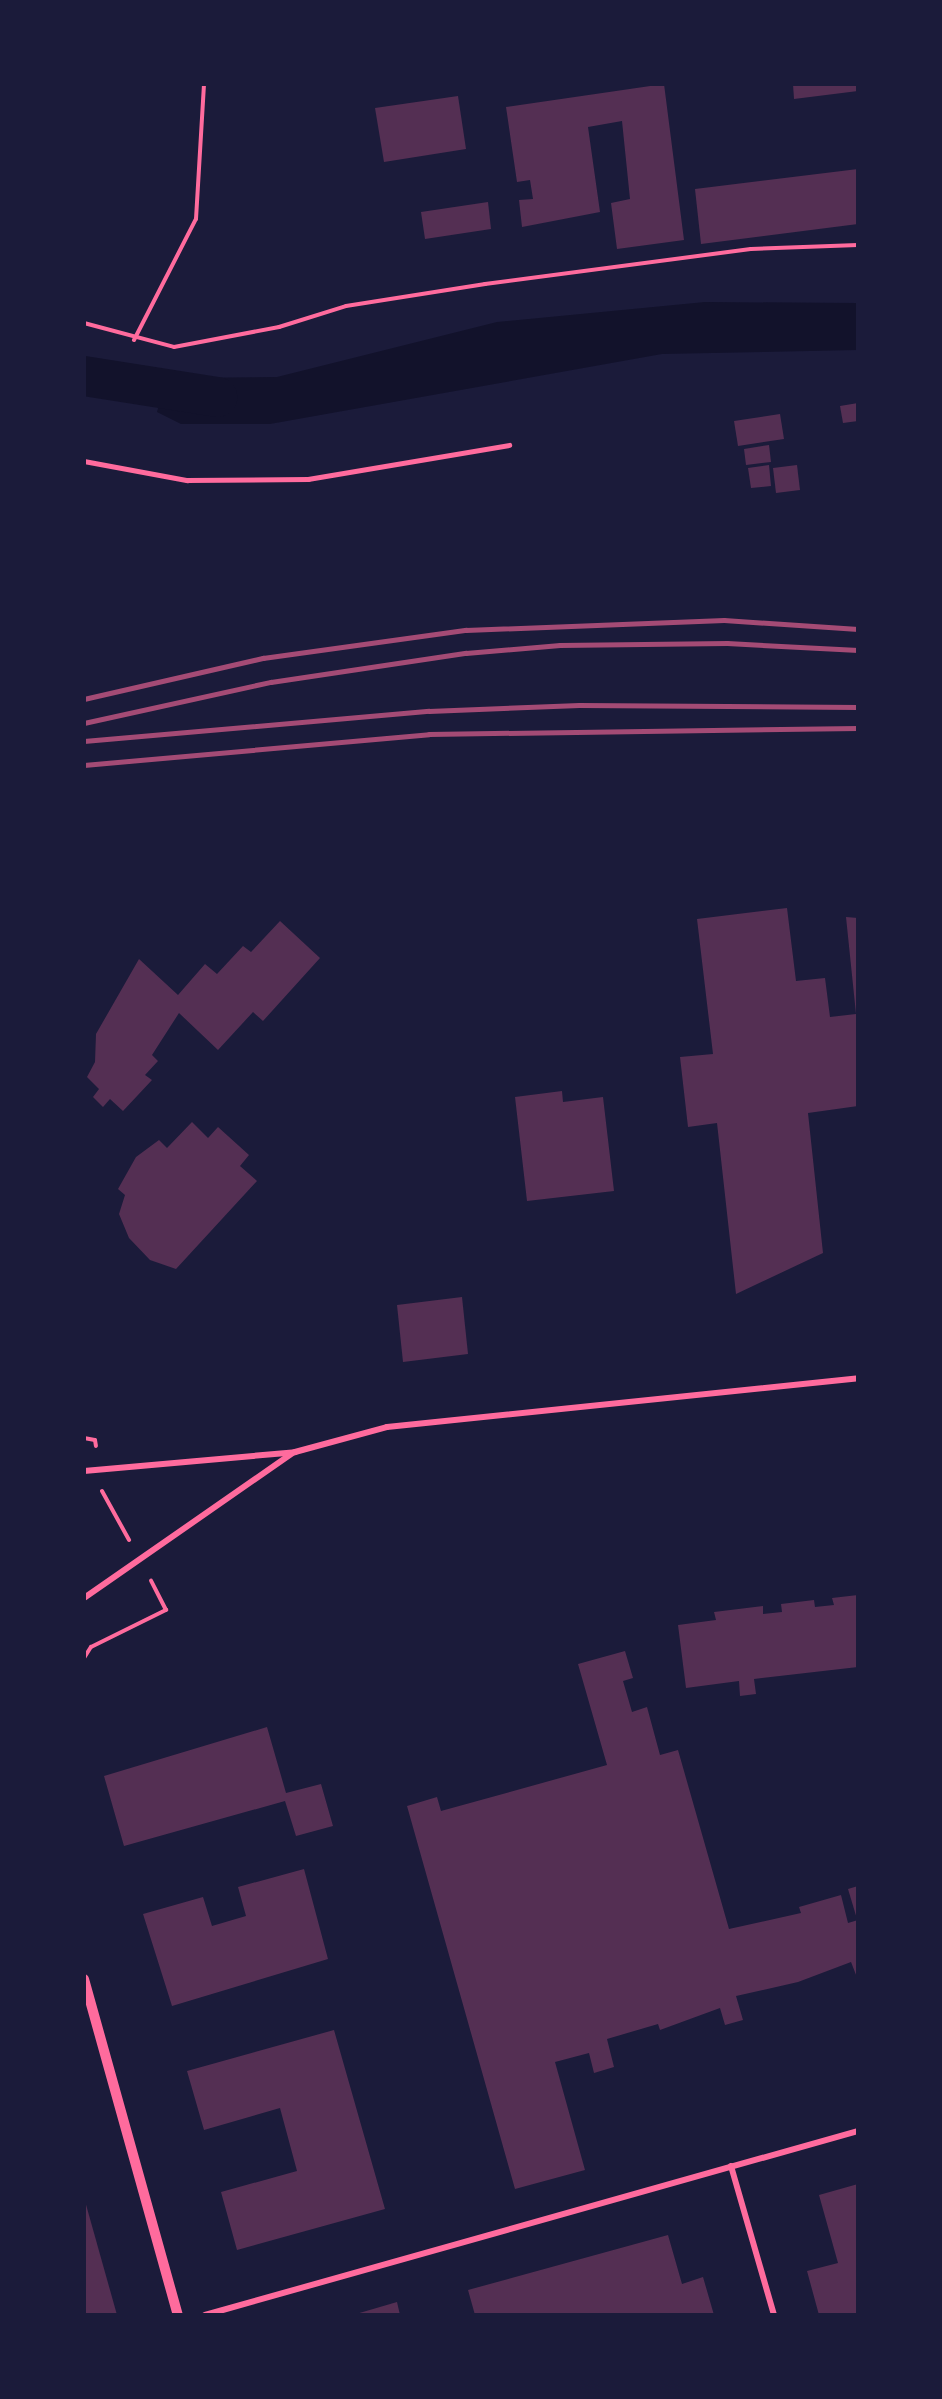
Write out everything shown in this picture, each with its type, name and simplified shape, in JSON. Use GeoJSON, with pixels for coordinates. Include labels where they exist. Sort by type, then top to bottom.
{"type":"FeatureCollection","features":[{"type":"Feature","properties":{"kind":"street"},"geometry":{"type":"LineString","coordinates":[[84,1471],[295,1452],[387,1427],[858,1378]]}},
{"type":"Feature","properties":{"kind":"street"},"geometry":{"type":"LineString","coordinates":[[84,1598],[295,1452]]}},
{"type":"Feature","properties":{"kind":"street"},"geometry":{"type":"LineString","coordinates":[[84,1979],[178,2315]]}},
{"type":"Feature","properties":{"kind":"street"},"geometry":{"type":"LineString","coordinates":[[205,2315],[858,2131]]}},
{"type":"Feature","properties":{"kind":"street"},"geometry":{"type":"LineString","coordinates":[[731,2166],[774,2315]]}},
{"type":"Feature","properties":{"kind":"lane"},"geometry":{"type":"LineString","coordinates":[[84,461],[187,480],[308,479],[509,445]]}},
{"type":"Feature","properties":{"kind":"path"},"geometry":{"type":"LineString","coordinates":[[134,340],[196,219],[204,84]]}},
{"type":"Feature","properties":{"kind":"path"},"geometry":{"type":"LineString","coordinates":[[84,323],[134,340],[174,347],[279,327],[346,306],[464,287],[740,250],[858,245]]}},
{"type":"Feature","properties":{"kind":"path"},"geometry":{"type":"LineString","coordinates":[[84,1438],[95,1440]]}},
{"type":"Feature","properties":{"kind":"path"},"geometry":{"type":"LineString","coordinates":[[100,1487],[129,1541]]}},
{"type":"Feature","properties":{"kind":"path"},"geometry":{"type":"LineString","coordinates":[[84,1658],[92,1647],[166,1610],[147,1575]]}},
{"type":"Feature","properties":{"kind":"shaded area"},"geometry":{"type":"Polygon","coordinates":[[[705,302],[858,303],[858,350],[662,354],[270,424],[181,424],[157,412],[166,378],[277,377],[497,322],[705,302]]]}},
{"type":"Feature","properties":{"kind":"building"},"geometry":{"type":"Polygon","coordinates":[[[664,84],[684,240],[617,249],[611,203],[630,199],[622,121],[588,127],[600,212],[522,227],[519,200],[533,199],[530,180],[517,182],[506,107],[664,84]]]}},
{"type":"Feature","properties":{"kind":"building"},"geometry":{"type":"Polygon","coordinates":[[[793,84],[858,84],[858,91],[794,99],[793,84]]]}},
{"type":"Feature","properties":{"kind":"building"},"geometry":{"type":"Polygon","coordinates":[[[458,96],[466,149],[384,162],[375,108],[458,96]]]}},
{"type":"Feature","properties":{"kind":"building"},"geometry":{"type":"Polygon","coordinates":[[[858,169],[858,224],[701,244],[695,189],[858,169]]]}},
{"type":"Feature","properties":{"kind":"building"},"geometry":{"type":"Polygon","coordinates":[[[488,202],[491,229],[425,239],[421,212],[488,202]]]}},
{"type":"Feature","properties":{"kind":"building"},"geometry":{"type":"Polygon","coordinates":[[[858,403],[858,421],[843,423],[840,406],[858,403]]]}},
{"type":"Feature","properties":{"kind":"building"},"geometry":{"type":"Polygon","coordinates":[[[780,414],[784,439],[738,446],[734,421],[780,414]]]}},
{"type":"Feature","properties":{"kind":"building"},"geometry":{"type":"Polygon","coordinates":[[[769,445],[771,462],[746,465],[744,449],[769,445]]]}},
{"type":"Feature","properties":{"kind":"building"},"geometry":{"type":"Polygon","coordinates":[[[769,465],[771,486],[751,488],[748,468],[769,465]]]}},
{"type":"Feature","properties":{"kind":"building"},"geometry":{"type":"Polygon","coordinates":[[[797,465],[800,490],[776,493],[773,468],[797,465]]]}},
{"type":"Feature","properties":{"kind":"building"},"geometry":{"type":"Polygon","coordinates":[[[787,908],[796,981],[825,978],[830,1017],[856,1014],[846,917],[858,918],[858,1106],[808,1113],[823,1253],[736,1294],[717,1123],[688,1127],[680,1057],[713,1054],[697,919],[787,908]]]}},
{"type":"Feature","properties":{"kind":"building"},"geometry":{"type":"Polygon","coordinates":[[[280,921],[320,958],[263,1021],[253,1012],[218,1050],[179,1013],[152,1055],[158,1061],[145,1075],[152,1080],[123,1111],[110,1099],[103,1107],[93,1097],[99,1089],[87,1077],[95,1062],[96,1034],[139,959],[178,995],[205,964],[217,974],[243,946],[251,952],[280,921]]]}},
{"type":"Feature","properties":{"kind":"building"},"geometry":{"type":"Polygon","coordinates":[[[562,1091],[563,1102],[603,1097],[614,1191],[527,1201],[515,1097],[562,1091]]]}},
{"type":"Feature","properties":{"kind":"building"},"geometry":{"type":"Polygon","coordinates":[[[192,1122],[208,1138],[218,1127],[249,1155],[240,1166],[257,1181],[176,1269],[150,1260],[129,1238],[119,1214],[125,1195],[118,1189],[136,1157],[159,1140],[167,1148],[192,1122]]]}},
{"type":"Feature","properties":{"kind":"building"},"geometry":{"type":"Polygon","coordinates":[[[462,1297],[468,1354],[403,1362],[397,1305],[462,1297]]]}},
{"type":"Feature","properties":{"kind":"building"},"geometry":{"type":"Polygon","coordinates":[[[858,1595],[858,1667],[754,1679],[756,1694],[740,1696],[739,1681],[686,1688],[678,1625],[716,1620],[714,1612],[763,1606],[763,1614],[782,1612],[781,1604],[814,1600],[815,1607],[834,1605],[832,1598],[858,1595]]]}},
{"type":"Feature","properties":{"kind":"building"},"geometry":{"type":"Polygon","coordinates":[[[625,1651],[633,1678],[623,1681],[632,1712],[647,1707],[660,1755],[678,1750],[729,1929],[801,1913],[799,1907],[841,1895],[848,1923],[858,1920],[858,1980],[851,1962],[798,1982],[736,1996],[743,2020],[725,2025],[720,2008],[660,2030],[658,2024],[607,2039],[614,2067],[594,2073],[589,2053],[555,2062],[585,2170],[515,2189],[407,1806],[437,1797],[441,1811],[607,1765],[578,1664],[625,1651]]]}},
{"type":"Feature","properties":{"kind":"building"},"geometry":{"type":"Polygon","coordinates":[[[267,1727],[286,1793],[321,1784],[333,1826],[296,1836],[285,1801],[124,1846],[104,1776],[267,1727]]]}},
{"type":"Feature","properties":{"kind":"building"},"geometry":{"type":"Polygon","coordinates":[[[304,1869],[328,1959],[172,2006],[143,1914],[203,1897],[212,1926],[246,1916],[238,1887],[304,1869]]]}},
{"type":"Feature","properties":{"kind":"building"},"geometry":{"type":"Polygon","coordinates":[[[858,1886],[858,1919],[857,1919],[848,1889],[858,1886]]]}},
{"type":"Feature","properties":{"kind":"building"},"geometry":{"type":"Polygon","coordinates":[[[334,2030],[385,2209],[237,2250],[221,2192],[297,2171],[280,2108],[204,2130],[187,2071],[334,2030]]]}},
{"type":"Feature","properties":{"kind":"building"},"geometry":{"type":"Polygon","coordinates":[[[858,2184],[858,2315],[819,2315],[807,2271],[838,2263],[819,2195],[858,2184]]]}},
{"type":"Feature","properties":{"kind":"building"},"geometry":{"type":"Polygon","coordinates":[[[85,2201],[117,2315],[84,2315],[85,2201]]]}},
{"type":"Feature","properties":{"kind":"building"},"geometry":{"type":"Polygon","coordinates":[[[668,2235],[682,2284],[703,2277],[714,2315],[475,2315],[468,2290],[668,2235]]]}},
{"type":"Feature","properties":{"kind":"building"},"geometry":{"type":"Polygon","coordinates":[[[397,2302],[400,2315],[356,2315],[356,2314],[397,2302]]]}},
{"type":"Feature","properties":{"kind":"waterway"},"geometry":{"type":"LineString","coordinates":[[84,376],[217,397]]}},
{"type":"Feature","properties":{"kind":"railway"},"geometry":{"type":"LineString","coordinates":[[84,699],[263,658],[466,630],[724,620],[858,629]]}},
{"type":"Feature","properties":{"kind":"railway"},"geometry":{"type":"LineString","coordinates":[[84,723],[271,682],[466,653],[560,645],[727,643],[858,650]]}},
{"type":"Feature","properties":{"kind":"railway"},"geometry":{"type":"LineString","coordinates":[[84,741],[429,711],[579,705],[858,707]]}},
{"type":"Feature","properties":{"kind":"railway"},"geometry":{"type":"LineString","coordinates":[[84,765],[429,734],[858,728]]}}]}
